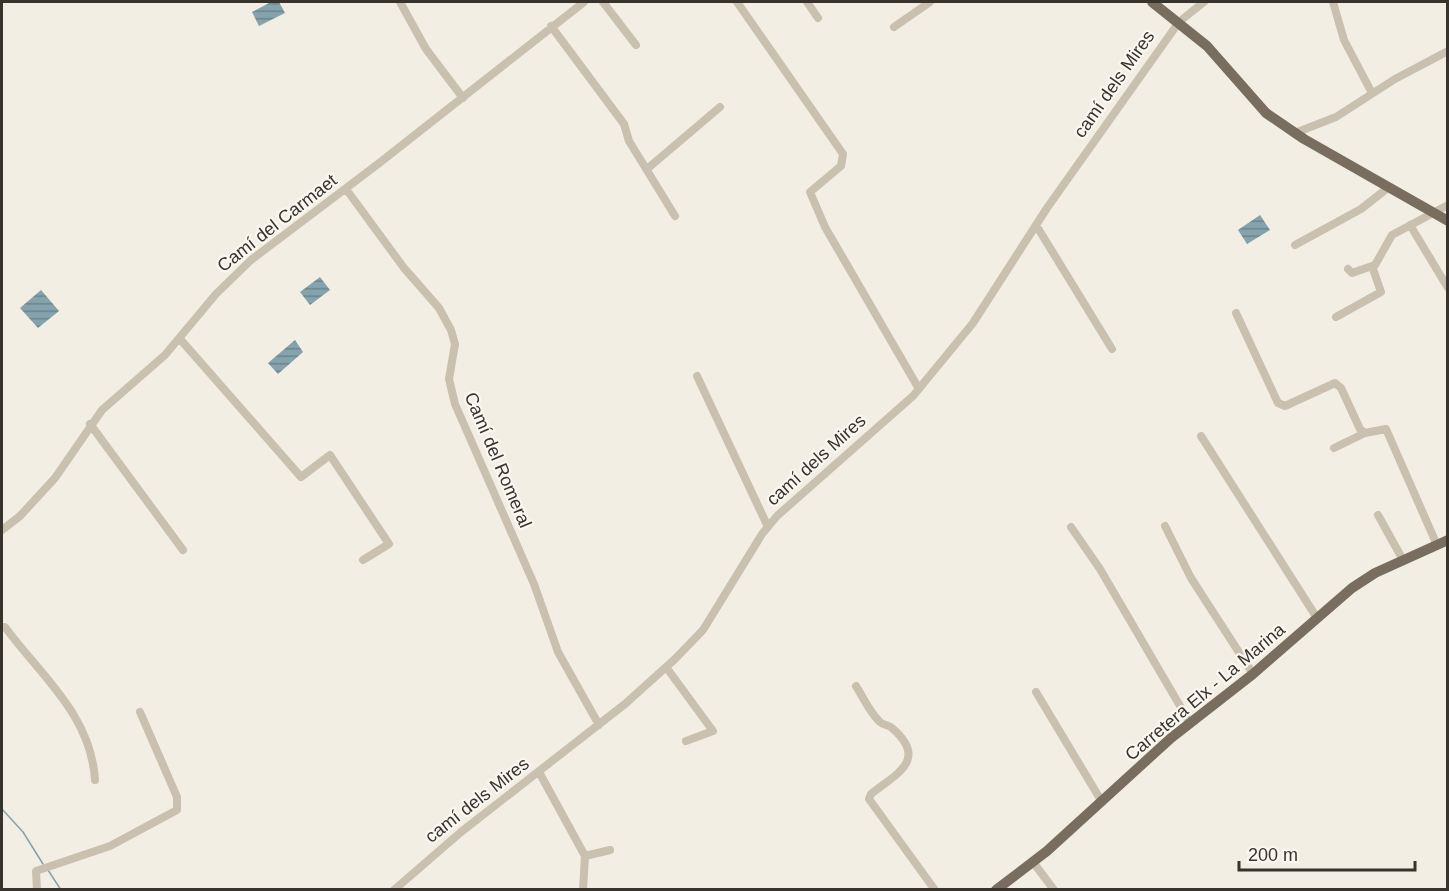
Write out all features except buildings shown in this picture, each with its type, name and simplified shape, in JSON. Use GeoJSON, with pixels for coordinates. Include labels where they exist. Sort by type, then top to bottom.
{"type":"FeatureCollection","features":[{"type":"Feature","properties":{"kind":"main road"},"geometry":{"type":"LineString","coordinates":[[1152,2],[1207,46],[1266,113],[1295,133],[1448,220]]}},
{"type":"Feature","properties":{"kind":"main road","name":"Carretera Elx - La Marina"},"geometry":{"type":"LineString","coordinates":[[996,890],[1033,862],[1190,723],[1253,674],[1352,588],[1375,573],[1448,540]]}},
{"type":"Feature","properties":{"kind":"street"},"geometry":{"type":"LineString","coordinates":[[399,2],[426,50],[463,98]]}},
{"type":"Feature","properties":{"kind":"street","name":"Camí del Carmaet"},"geometry":{"type":"LineString","coordinates":[[2,530],[20,516],[55,478],[90,424],[115,396],[165,355],[216,294],[251,260],[346,189],[584,2]]}},
{"type":"Feature","properties":{"kind":"street"},"geometry":{"type":"LineString","coordinates":[[603,2],[636,45]]}},
{"type":"Feature","properties":{"kind":"street"},"geometry":{"type":"LineString","coordinates":[[737,2],[843,154],[841,166],[810,192],[825,227],[919,388]]}},
{"type":"Feature","properties":{"kind":"street"},"geometry":{"type":"LineString","coordinates":[[807,2],[818,18]]}},
{"type":"Feature","properties":{"kind":"street"},"geometry":{"type":"LineString","coordinates":[[894,27],[930,2]]}},
{"type":"Feature","properties":{"kind":"street","name":"camí dels Mires"},"geometry":{"type":"LineString","coordinates":[[394,890],[461,832],[599,725],[666,667],[703,630],[768,527],[788,505],[919,388],[973,323],[1036,225],[1179,22],[1204,2]]}},
{"type":"Feature","properties":{"kind":"street"},"geometry":{"type":"LineString","coordinates":[[1334,2],[1344,40],[1372,93]]}},
{"type":"Feature","properties":{"kind":"street"},"geometry":{"type":"LineString","coordinates":[[551,26],[624,124],[629,141],[675,216]]}},
{"type":"Feature","properties":{"kind":"street"},"geometry":{"type":"LineString","coordinates":[[1295,133],[1336,117],[1372,93],[1448,51]]}},
{"type":"Feature","properties":{"kind":"street"},"geometry":{"type":"LineString","coordinates":[[646,169],[720,107]]}},
{"type":"Feature","properties":{"kind":"street"},"geometry":{"type":"LineString","coordinates":[[1295,244],[1361,210],[1389,187]]}},
{"type":"Feature","properties":{"kind":"street","name":"Camí del Romeral"},"geometry":{"type":"LineString","coordinates":[[346,189],[376,233],[439,308],[452,330],[455,344],[449,379],[455,404],[534,584],[558,652],[599,725]]}},
{"type":"Feature","properties":{"kind":"street"},"geometry":{"type":"LineString","coordinates":[[1348,269],[1353,273],[1375,265],[1392,235],[1448,205]]}},
{"type":"Feature","properties":{"kind":"street"},"geometry":{"type":"LineString","coordinates":[[1036,225],[1113,349]]}},
{"type":"Feature","properties":{"kind":"street"},"geometry":{"type":"LineString","coordinates":[[1410,225],[1448,288]]}},
{"type":"Feature","properties":{"kind":"street"},"geometry":{"type":"LineString","coordinates":[[1336,317],[1381,292],[1371,266]]}},
{"type":"Feature","properties":{"kind":"street"},"geometry":{"type":"LineString","coordinates":[[1236,313],[1278,403],[1285,406],[1335,383],[1341,388],[1360,429],[1365,433]]}},
{"type":"Feature","properties":{"kind":"street"},"geometry":{"type":"LineString","coordinates":[[180,339],[301,477],[330,455],[389,544],[363,560]]}},
{"type":"Feature","properties":{"kind":"street"},"geometry":{"type":"LineString","coordinates":[[697,376],[768,527]]}},
{"type":"Feature","properties":{"kind":"street"},"geometry":{"type":"LineString","coordinates":[[90,424],[183,550]]}},
{"type":"Feature","properties":{"kind":"street"},"geometry":{"type":"LineString","coordinates":[[1334,448],[1365,433],[1386,429],[1437,545]]}},
{"type":"Feature","properties":{"kind":"street"},"geometry":{"type":"LineString","coordinates":[[1201,436],[1317,618]]}},
{"type":"Feature","properties":{"kind":"street"},"geometry":{"type":"LineString","coordinates":[[1378,515],[1403,560]]}},
{"type":"Feature","properties":{"kind":"street"},"geometry":{"type":"LineString","coordinates":[[1166,526],[1191,578],[1253,674]]}},
{"type":"Feature","properties":{"kind":"street"},"geometry":{"type":"LineString","coordinates":[[1071,527],[1100,570],[1190,723]]}},
{"type":"Feature","properties":{"kind":"street"},"geometry":{"type":"LineString","coordinates":[[2,627],[5,627],[66,701],[94,758],[95,780]]}},
{"type":"Feature","properties":{"kind":"street"},"geometry":{"type":"LineString","coordinates":[[666,667],[713,731],[686,741]]}},
{"type":"Feature","properties":{"kind":"street"},"geometry":{"type":"LineString","coordinates":[[856,686],[881,723],[891,727],[909,749],[910,759],[906,766],[871,794],[869,799],[935,890]]}},
{"type":"Feature","properties":{"kind":"street"},"geometry":{"type":"LineString","coordinates":[[1036,692],[1102,802]]}},
{"type":"Feature","properties":{"kind":"street"},"geometry":{"type":"LineString","coordinates":[[38,890],[34,876],[36,871],[110,846],[177,810],[177,797],[140,712]]}},
{"type":"Feature","properties":{"kind":"street"},"geometry":{"type":"LineString","coordinates":[[539,772],[585,856],[583,890]]}},
{"type":"Feature","properties":{"kind":"street"},"geometry":{"type":"LineString","coordinates":[[585,856],[610,850]]}},
{"type":"Feature","properties":{"kind":"street"},"geometry":{"type":"LineString","coordinates":[[1033,862],[1054,890]]}},
{"type":"Feature","properties":{"kind":"water"},"geometry":{"type":"Polygon","coordinates":[[[271,2],[279,2],[285,13],[259,26],[252,12],[271,2]]]}},
{"type":"Feature","properties":{"kind":"water"},"geometry":{"type":"Polygon","coordinates":[[[1260,215],[1270,230],[1247,244],[1238,230],[1260,215]]]}},
{"type":"Feature","properties":{"kind":"water"},"geometry":{"type":"Polygon","coordinates":[[[320,277],[330,290],[310,305],[300,292],[320,277]]]}},
{"type":"Feature","properties":{"kind":"water"},"geometry":{"type":"Polygon","coordinates":[[[41,290],[59,311],[38,328],[20,308],[41,290]]]}},
{"type":"Feature","properties":{"kind":"water"},"geometry":{"type":"Polygon","coordinates":[[[295,340],[303,352],[278,374],[268,363],[295,340]]]}},
{"type":"Feature","properties":{"kind":"waterway"},"geometry":{"type":"LineString","coordinates":[[2,809],[23,832],[43,864]]}},
{"type":"Feature","properties":{"kind":"waterway"},"geometry":{"type":"LineString","coordinates":[[48,870],[61,890]]}}]}
